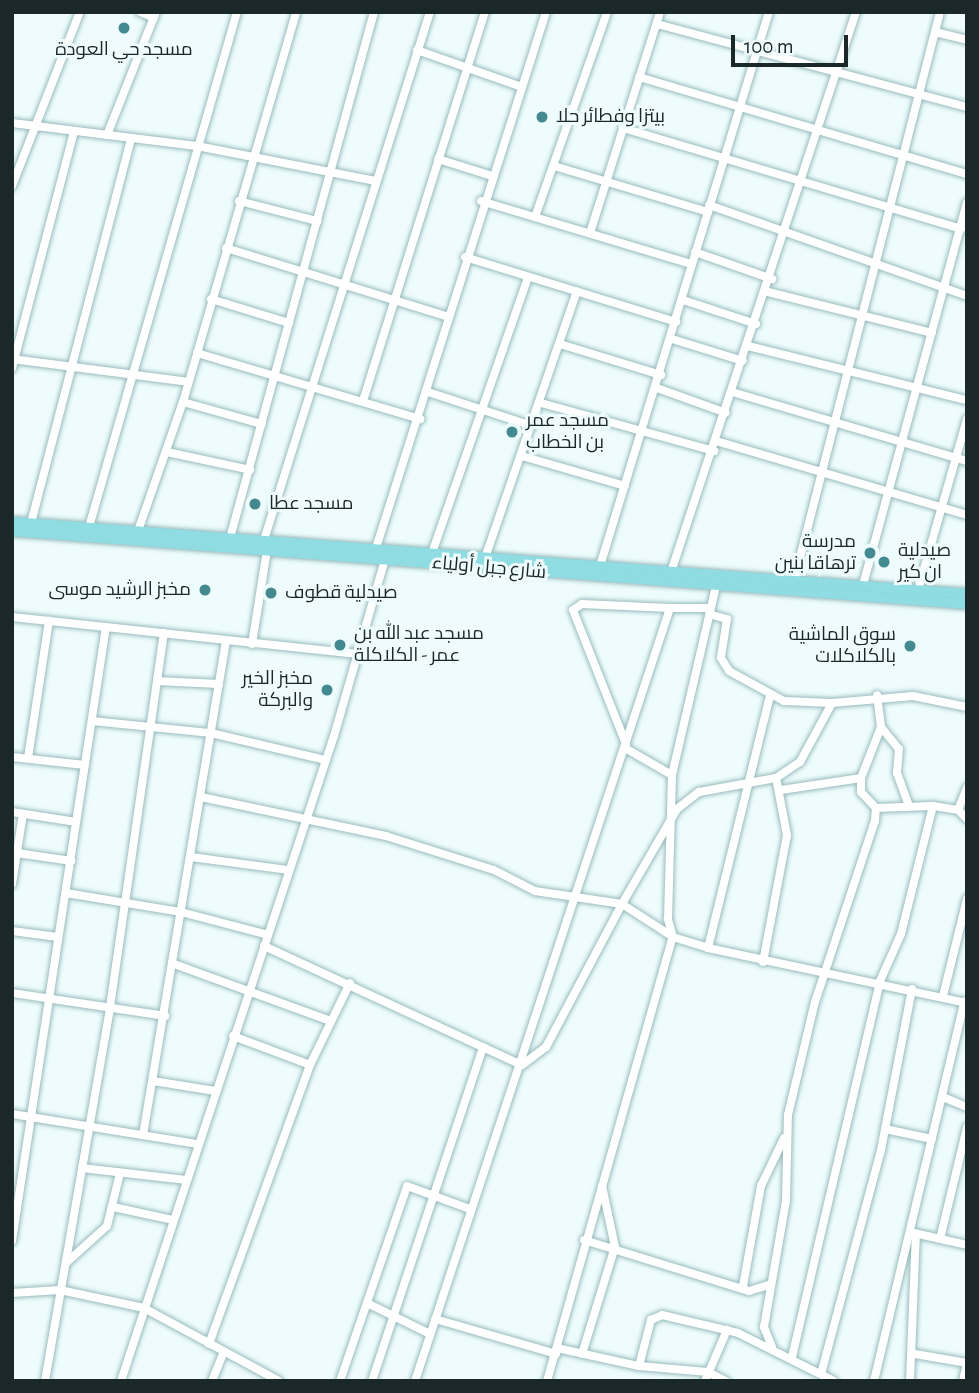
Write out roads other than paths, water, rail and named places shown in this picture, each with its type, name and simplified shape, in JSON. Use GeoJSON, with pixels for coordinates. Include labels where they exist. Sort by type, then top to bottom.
{"type":"FeatureCollection","features":[{"type":"Feature","properties":{"kind":"main road","name":"شارع جبل أولياء"},"geometry":{"type":"LineString","coordinates":[[12,522],[230,538],[265,545],[383,553],[432,553],[967,594]]}},
{"type":"Feature","properties":{"kind":"main road","name":"شارع جبل أولياء"},"geometry":{"type":"LineString","coordinates":[[12,531],[383,553],[716,586],[967,604]]}},
{"type":"Feature","properties":{"kind":"street"},"geometry":{"type":"LineString","coordinates":[[12,186],[80,12]]}},
{"type":"Feature","properties":{"kind":"street"},"geometry":{"type":"LineString","coordinates":[[107,135],[155,15],[140,12]]}},
{"type":"Feature","properties":{"kind":"street"},"geometry":{"type":"LineString","coordinates":[[89,527],[135,376],[197,146],[237,12]]}},
{"type":"Feature","properties":{"kind":"street"},"geometry":{"type":"LineString","coordinates":[[138,531],[183,402],[251,156],[296,12]]}},
{"type":"Feature","properties":{"kind":"street"},"geometry":{"type":"LineString","coordinates":[[230,538],[374,12]]}},
{"type":"Feature","properties":{"kind":"street"},"geometry":{"type":"LineString","coordinates":[[252,644],[265,545],[342,285],[430,12]]}},
{"type":"Feature","properties":{"kind":"street"},"geometry":{"type":"LineString","coordinates":[[363,401],[485,12]]}},
{"type":"Feature","properties":{"kind":"street"},"geometry":{"type":"LineString","coordinates":[[121,1381],[360,654],[383,553],[481,201],[545,12]]}},
{"type":"Feature","properties":{"kind":"street"},"geometry":{"type":"LineString","coordinates":[[535,217],[607,12]]}},
{"type":"Feature","properties":{"kind":"street"},"geometry":{"type":"LineString","coordinates":[[590,233],[660,12]]}},
{"type":"Feature","properties":{"kind":"street"},"geometry":{"type":"LineString","coordinates":[[600,566],[672,339],[691,264],[769,12]]}},
{"type":"Feature","properties":{"kind":"street"},"geometry":{"type":"LineString","coordinates":[[670,572],[768,292],[856,12]]}},
{"type":"Feature","properties":{"kind":"street"},"geometry":{"type":"LineString","coordinates":[[794,581],[867,314],[940,12]]}},
{"type":"Feature","properties":{"kind":"street"},"geometry":{"type":"LineString","coordinates":[[657,24],[967,107]]}},
{"type":"Feature","properties":{"kind":"street"},"geometry":{"type":"LineString","coordinates":[[934,32],[967,40]]}},
{"type":"Feature","properties":{"kind":"street"},"geometry":{"type":"LineString","coordinates":[[417,50],[519,86]]}},
{"type":"Feature","properties":{"kind":"street"},"geometry":{"type":"LineString","coordinates":[[639,77],[967,174]]}},
{"type":"Feature","properties":{"kind":"street"},"geometry":{"type":"LineString","coordinates":[[12,123],[197,146],[376,181]]}},
{"type":"Feature","properties":{"kind":"street"},"geometry":{"type":"LineString","coordinates":[[623,128],[961,229]]}},
{"type":"Feature","properties":{"kind":"street"},"geometry":{"type":"LineString","coordinates":[[74,132],[13,362],[188,382]]}},
{"type":"Feature","properties":{"kind":"street"},"geometry":{"type":"LineString","coordinates":[[31,523],[131,138]]}},
{"type":"Feature","properties":{"kind":"street"},"geometry":{"type":"LineString","coordinates":[[438,159],[489,175]]}},
{"type":"Feature","properties":{"kind":"street"},"geometry":{"type":"LineString","coordinates":[[554,166],[786,229],[967,296]]}},
{"type":"Feature","properties":{"kind":"street"},"geometry":{"type":"LineString","coordinates":[[239,201],[317,221]]}},
{"type":"Feature","properties":{"kind":"street"},"geometry":{"type":"LineString","coordinates":[[481,201],[691,264]]}},
{"type":"Feature","properties":{"kind":"street"},"geometry":{"type":"LineString","coordinates":[[863,585],[890,497],[967,204]]}},
{"type":"Feature","properties":{"kind":"street"},"geometry":{"type":"LineString","coordinates":[[226,248],[449,317]]}},
{"type":"Feature","properties":{"kind":"street"},"geometry":{"type":"LineString","coordinates":[[695,252],[772,279]]}},
{"type":"Feature","properties":{"kind":"street"},"geometry":{"type":"LineString","coordinates":[[465,257],[676,322]]}},
{"type":"Feature","properties":{"kind":"street"},"geometry":{"type":"LineString","coordinates":[[432,553],[484,410],[528,277]]}},
{"type":"Feature","properties":{"kind":"street"},"geometry":{"type":"LineString","coordinates":[[485,558],[541,403],[577,291]]}},
{"type":"Feature","properties":{"kind":"street"},"geometry":{"type":"LineString","coordinates":[[768,292],[867,314],[932,333]]}},
{"type":"Feature","properties":{"kind":"street"},"geometry":{"type":"LineString","coordinates":[[211,299],[289,323]]}},
{"type":"Feature","properties":{"kind":"street"},"geometry":{"type":"LineString","coordinates":[[683,300],[756,324]]}},
{"type":"Feature","properties":{"kind":"street"},"geometry":{"type":"LineString","coordinates":[[672,339],[743,361]]}},
{"type":"Feature","properties":{"kind":"street"},"geometry":{"type":"LineString","coordinates":[[559,344],[661,374]]}},
{"type":"Feature","properties":{"kind":"street"},"geometry":{"type":"LineString","coordinates":[[748,346],[967,400]]}},
{"type":"Feature","properties":{"kind":"street"},"geometry":{"type":"LineString","coordinates":[[197,353],[420,419]]}},
{"type":"Feature","properties":{"kind":"street"},"geometry":{"type":"LineString","coordinates":[[657,388],[726,413]]}},
{"type":"Feature","properties":{"kind":"street"},"geometry":{"type":"LineString","coordinates":[[428,392],[532,426]]}},
{"type":"Feature","properties":{"kind":"street"},"geometry":{"type":"LineString","coordinates":[[732,392],[902,446],[967,461]]}},
{"type":"Feature","properties":{"kind":"street"},"geometry":{"type":"LineString","coordinates":[[183,402],[262,424]]}},
{"type":"Feature","properties":{"kind":"street"},"geometry":{"type":"LineString","coordinates":[[541,403],[643,431],[715,446],[942,512],[967,515]]}},
{"type":"Feature","properties":{"kind":"street"},"geometry":{"type":"LineString","coordinates":[[918,590],[967,419]]}},
{"type":"Feature","properties":{"kind":"street"},"geometry":{"type":"LineString","coordinates":[[167,452],[250,470]]}},
{"type":"Feature","properties":{"kind":"street"},"geometry":{"type":"LineString","coordinates":[[522,456],[625,486]]}},
{"type":"Feature","properties":{"kind":"street"},"geometry":{"type":"LineString","coordinates":[[547,1381],[584,1240],[673,937],[668,830],[672,775],[716,586]]}},
{"type":"Feature","properties":{"kind":"street"},"geometry":{"type":"LineString","coordinates":[[672,775],[625,746],[573,610],[582,604],[710,611],[727,619],[723,665],[770,696],[832,702],[877,695],[967,708]]}},
{"type":"Feature","properties":{"kind":"street"},"geometry":{"type":"LineString","coordinates":[[415,1381],[470,1209],[522,1065],[571,892],[597,842],[670,608]]}},
{"type":"Feature","properties":{"kind":"street"},"geometry":{"type":"LineString","coordinates":[[12,617],[360,654]]}},
{"type":"Feature","properties":{"kind":"street"},"geometry":{"type":"LineString","coordinates":[[28,758],[49,621]]}},
{"type":"Feature","properties":{"kind":"street"},"geometry":{"type":"LineString","coordinates":[[12,1241],[106,627]]}},
{"type":"Feature","properties":{"kind":"street"},"geometry":{"type":"LineString","coordinates":[[46,1381],[110,1007],[122,901],[164,633]]}},
{"type":"Feature","properties":{"kind":"street"},"geometry":{"type":"LineString","coordinates":[[143,1135],[174,964],[226,641]]}},
{"type":"Feature","properties":{"kind":"street"},"geometry":{"type":"LineString","coordinates":[[157,681],[219,684]]}},
{"type":"Feature","properties":{"kind":"street"},"geometry":{"type":"LineString","coordinates":[[876,808],[861,792],[861,778],[881,727],[877,695]]}},
{"type":"Feature","properties":{"kind":"street"},"geometry":{"type":"LineString","coordinates":[[708,948],[770,696]]}},
{"type":"Feature","properties":{"kind":"street"},"geometry":{"type":"LineString","coordinates":[[522,1065],[546,1046],[622,904],[668,830],[677,809],[699,792],[776,778],[810,752],[832,702]]}},
{"type":"Feature","properties":{"kind":"street"},"geometry":{"type":"LineString","coordinates":[[92,721],[211,733],[325,760]]}},
{"type":"Feature","properties":{"kind":"street"},"geometry":{"type":"LineString","coordinates":[[881,727],[899,749],[897,773],[909,806]]}},
{"type":"Feature","properties":{"kind":"street"},"geometry":{"type":"LineString","coordinates":[[12,757],[85,765]]}},
{"type":"Feature","properties":{"kind":"street"},"geometry":{"type":"LineString","coordinates":[[763,962],[786,835],[781,790],[776,778]]}},
{"type":"Feature","properties":{"kind":"street"},"geometry":{"type":"LineString","coordinates":[[781,790],[861,778]]}},
{"type":"Feature","properties":{"kind":"street"},"geometry":{"type":"LineString","coordinates":[[958,810],[967,788]]}},
{"type":"Feature","properties":{"kind":"street"},"geometry":{"type":"LineString","coordinates":[[201,797],[307,816],[342,831],[386,836],[476,863],[535,891],[571,892],[622,904],[673,937],[708,948],[763,962],[831,970],[965,1002],[932,1139],[914,1233],[874,1381]]}},
{"type":"Feature","properties":{"kind":"street"},"geometry":{"type":"LineString","coordinates":[[876,808],[933,806],[958,810],[967,818]]}},
{"type":"Feature","properties":{"kind":"street"},"geometry":{"type":"LineString","coordinates":[[792,1357],[880,981],[901,934],[933,806]]}},
{"type":"Feature","properties":{"kind":"street"},"geometry":{"type":"LineString","coordinates":[[772,1347],[764,1326],[769,1285],[786,1201],[785,1135],[803,1046],[831,970],[876,808]]}},
{"type":"Feature","properties":{"kind":"street"},"geometry":{"type":"LineString","coordinates":[[12,812],[76,822]]}},
{"type":"Feature","properties":{"kind":"street"},"geometry":{"type":"LineString","coordinates":[[12,884],[23,814]]}},
{"type":"Feature","properties":{"kind":"street"},"geometry":{"type":"LineString","coordinates":[[17,853],[71,861]]}},
{"type":"Feature","properties":{"kind":"street"},"geometry":{"type":"LineString","coordinates":[[191,857],[289,870]]}},
{"type":"Feature","properties":{"kind":"street"},"geometry":{"type":"LineString","coordinates":[[66,893],[181,912],[268,935]]}},
{"type":"Feature","properties":{"kind":"street"},"geometry":{"type":"LineString","coordinates":[[943,996],[967,899]]}},
{"type":"Feature","properties":{"kind":"street"},"geometry":{"type":"LineString","coordinates":[[12,931],[58,937]]}},
{"type":"Feature","properties":{"kind":"street"},"geometry":{"type":"LineString","coordinates":[[264,946],[350,983],[522,1065]]}},
{"type":"Feature","properties":{"kind":"street"},"geometry":{"type":"LineString","coordinates":[[174,964],[250,987],[331,1021]]}},
{"type":"Feature","properties":{"kind":"street"},"geometry":{"type":"LineString","coordinates":[[209,1344],[310,1065],[350,983]]}},
{"type":"Feature","properties":{"kind":"street"},"geometry":{"type":"LineString","coordinates":[[818,1376],[885,1129],[912,989]]}},
{"type":"Feature","properties":{"kind":"street"},"geometry":{"type":"LineString","coordinates":[[12,993],[165,1016]]}},
{"type":"Feature","properties":{"kind":"street"},"geometry":{"type":"LineString","coordinates":[[233,1036],[310,1065]]}},
{"type":"Feature","properties":{"kind":"street"},"geometry":{"type":"LineString","coordinates":[[372,1381],[484,1047]]}},
{"type":"Feature","properties":{"kind":"street"},"geometry":{"type":"LineString","coordinates":[[153,1081],[215,1091]]}},
{"type":"Feature","properties":{"kind":"street"},"geometry":{"type":"LineString","coordinates":[[943,1097],[967,1107]]}},
{"type":"Feature","properties":{"kind":"street"},"geometry":{"type":"LineString","coordinates":[[12,1114],[197,1144]]}},
{"type":"Feature","properties":{"kind":"street"},"geometry":{"type":"LineString","coordinates":[[940,1239],[967,1127]]}},
{"type":"Feature","properties":{"kind":"street"},"geometry":{"type":"LineString","coordinates":[[885,1129],[932,1139]]}},
{"type":"Feature","properties":{"kind":"street"},"geometry":{"type":"LineString","coordinates":[[743,1286],[761,1186],[785,1135]]}},
{"type":"Feature","properties":{"kind":"street"},"geometry":{"type":"LineString","coordinates":[[82,1168],[186,1180]]}},
{"type":"Feature","properties":{"kind":"street"},"geometry":{"type":"LineString","coordinates":[[66,1263],[104,1230],[113,1207],[120,1173]]}},
{"type":"Feature","properties":{"kind":"street"},"geometry":{"type":"LineString","coordinates":[[582,1354],[615,1247],[602,1183]]}},
{"type":"Feature","properties":{"kind":"street"},"geometry":{"type":"LineString","coordinates":[[340,1381],[407,1186],[436,1194],[470,1209]]}},
{"type":"Feature","properties":{"kind":"street"},"geometry":{"type":"LineString","coordinates":[[113,1207],[173,1220]]}},
{"type":"Feature","properties":{"kind":"street"},"geometry":{"type":"LineString","coordinates":[[914,1233],[967,1245]]}},
{"type":"Feature","properties":{"kind":"street"},"geometry":{"type":"LineString","coordinates":[[910,1381],[915,1354],[914,1233]]}},
{"type":"Feature","properties":{"kind":"street"},"geometry":{"type":"LineString","coordinates":[[584,1240],[743,1286],[749,1291],[769,1285]]}},
{"type":"Feature","properties":{"kind":"street"},"geometry":{"type":"LineString","coordinates":[[12,1293],[60,1290],[144,1308],[275,1380]]}},
{"type":"Feature","properties":{"kind":"street"},"geometry":{"type":"LineString","coordinates":[[367,1303],[430,1334]]}},
{"type":"Feature","properties":{"kind":"street"},"geometry":{"type":"LineString","coordinates":[[639,1366],[657,1314],[727,1329],[772,1347],[792,1357],[818,1376],[834,1381]]}},
{"type":"Feature","properties":{"kind":"street"},"geometry":{"type":"LineString","coordinates":[[435,1319],[556,1351],[726,1381]]}},
{"type":"Feature","properties":{"kind":"street"},"geometry":{"type":"LineString","coordinates":[[707,1377],[727,1329]]}},
{"type":"Feature","properties":{"kind":"street"},"geometry":{"type":"LineString","coordinates":[[212,1381],[224,1352]]}},
{"type":"Feature","properties":{"kind":"street"},"geometry":{"type":"LineString","coordinates":[[915,1354],[967,1363],[963,1381]]}},
{"type":"Feature","properties":{"kind":"place","name":"مسجد حي العودة"},"geometry":{"type":"Point","coordinates":[124,28]}},
{"type":"Feature","properties":{"kind":"place","name":"بيتزا وفطائر حلا"},"geometry":{"type":"Point","coordinates":[542,117]}},
{"type":"Feature","properties":{"kind":"place","name":"مسجد عمر بن الخطاب"},"geometry":{"type":"Point","coordinates":[512,432]}},
{"type":"Feature","properties":{"kind":"place","name":"مسجد عطا"},"geometry":{"type":"Point","coordinates":[255,504]}},
{"type":"Feature","properties":{"kind":"place","name":"مدرسة ترهاقا بنين"},"geometry":{"type":"Point","coordinates":[870,553]}},
{"type":"Feature","properties":{"kind":"place","name":"صيدلية ان كير"},"geometry":{"type":"Point","coordinates":[884,562]}},
{"type":"Feature","properties":{"kind":"place","name":"مخبز الرشيد موسى"},"geometry":{"type":"Point","coordinates":[205,590]}},
{"type":"Feature","properties":{"kind":"place","name":"صيدلية قطوف"},"geometry":{"type":"Point","coordinates":[271,593]}},
{"type":"Feature","properties":{"kind":"place","name":"مسجد عبد الله بن عمر - الكلاكلة"},"geometry":{"type":"Point","coordinates":[340,645]}},
{"type":"Feature","properties":{"kind":"place","name":"سوق الماشية بالكلاكلات"},"geometry":{"type":"Point","coordinates":[910,646]}},
{"type":"Feature","properties":{"kind":"place","name":"مخبز الخير والبركة"},"geometry":{"type":"Point","coordinates":[327,690]}}]}
